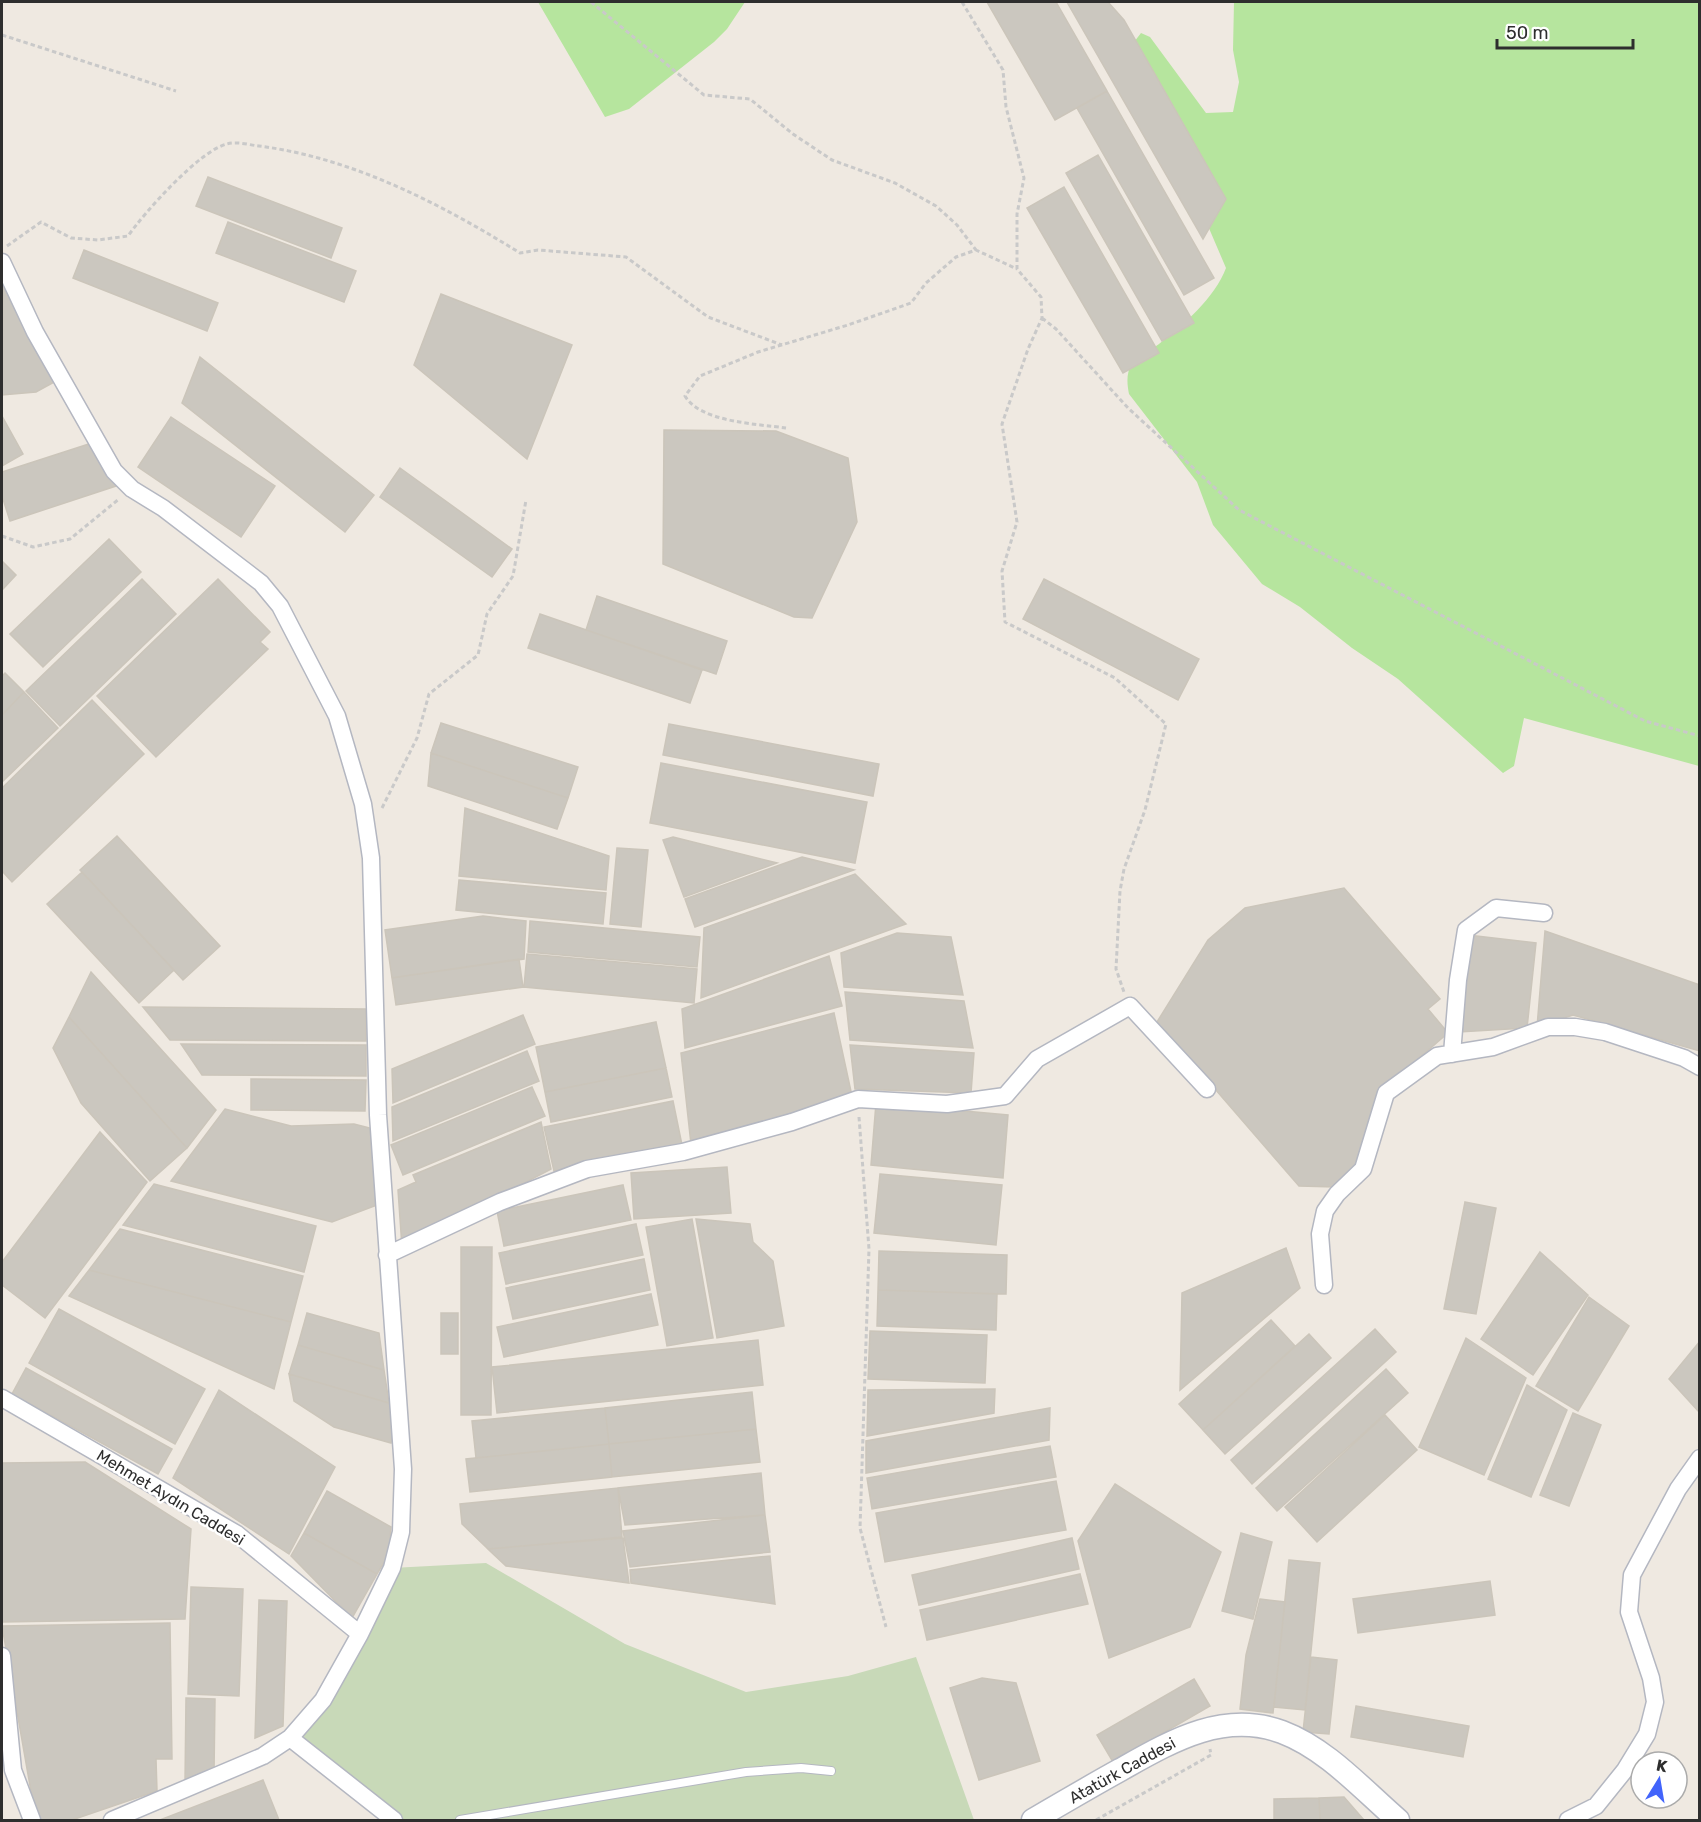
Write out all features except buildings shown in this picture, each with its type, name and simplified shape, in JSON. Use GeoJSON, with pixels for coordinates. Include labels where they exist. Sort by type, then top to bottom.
{"type":"FeatureCollection","features":[{"type":"Feature","properties":{"kind":"street"},"geometry":{"type":"LineString","coordinates":[[2,262],[35,332],[114,471],[132,489],[261,583],[280,606],[337,716],[365,821],[371,858],[378,1115],[403,1469],[401,1532],[392,1568],[360,1634],[323,1700],[290,1738],[263,1756],[112,1821]]}},
{"type":"Feature","properties":{"kind":"street"},"geometry":{"type":"LineString","coordinates":[[1452,1054],[1458,980],[1466,930],[1496,908],[1544,913]]}},
{"type":"Feature","properties":{"kind":"street"},"geometry":{"type":"LineString","coordinates":[[387,1255],[500,1202],[587,1169],[683,1152],[792,1122],[858,1099],[947,1104],[1005,1096],[1037,1059],[1130,1006],[1207,1089]]}},
{"type":"Feature","properties":{"kind":"street"},"geometry":{"type":"LineString","coordinates":[[1324,1285],[1320,1234],[1325,1211],[1337,1194],[1363,1169],[1372,1148],[1374,1128],[1386,1093],[1437,1056],[1518,1040],[1548,1027],[1575,1027],[1605,1032],[1684,1058],[1700,1067]]}},
{"type":"Feature","properties":{"kind":"street","name":"Mehmet Aydın Caddesi"},"geometry":{"type":"LineString","coordinates":[[2,1398],[237,1534],[360,1634]]}},
{"type":"Feature","properties":{"kind":"street"},"geometry":{"type":"LineString","coordinates":[[1568,1821],[1596,1806],[1625,1770],[1647,1734],[1655,1702],[1651,1678],[1629,1611],[1632,1575],[1678,1489],[1700,1458]]}},
{"type":"Feature","properties":{"kind":"street"},"geometry":{"type":"LineString","coordinates":[[2,1656],[13,1770],[32,1821]]}},
{"type":"Feature","properties":{"kind":"street","name":"Atatürk Caddesi"},"geometry":{"type":"LineString","coordinates":[[1033,1821],[1177,1737],[1223,1725],[1255,1724],[1284,1732],[1326,1757],[1398,1820]]}},
{"type":"Feature","properties":{"kind":"street"},"geometry":{"type":"LineString","coordinates":[[290,1738],[394,1821]]}},
{"type":"Feature","properties":{"kind":"lane"},"geometry":{"type":"LineString","coordinates":[[460,1821],[746,1772],[801,1768],[831,1771]]}},
{"type":"Feature","properties":{"kind":"path"},"geometry":{"type":"LineString","coordinates":[[591,2],[704,95],[750,99],[793,134],[832,160],[895,183],[936,206],[957,225],[976,250],[1017,269],[1041,297],[1042,318],[1028,349],[1002,424],[1017,522],[1002,571],[1005,622],[1115,678],[1166,724],[1145,810],[1124,870],[1120,891],[1116,969],[1130,1006]]}},
{"type":"Feature","properties":{"kind":"path"},"geometry":{"type":"LineString","coordinates":[[962,2],[1003,70],[1006,107],[1024,178],[1017,214],[1017,269]]}},
{"type":"Feature","properties":{"kind":"path"},"geometry":{"type":"LineString","coordinates":[[2,35],[176,91]]}},
{"type":"Feature","properties":{"kind":"path"},"geometry":{"type":"LineString","coordinates":[[2,250],[41,222],[71,238],[98,240],[128,236],[142,216],[162,195],[216,148],[230,143],[284,149],[353,170],[434,202],[520,253],[538,250],[626,257],[708,317],[782,345]]}},
{"type":"Feature","properties":{"kind":"path"},"geometry":{"type":"LineString","coordinates":[[786,428],[719,418],[691,406],[685,396],[700,376],[782,345],[848,326],[911,303],[926,283],[956,257],[976,250]]}},
{"type":"Feature","properties":{"kind":"path"},"geometry":{"type":"LineString","coordinates":[[1042,318],[1056,329],[1128,408],[1239,510],[1645,721],[1700,736]]}},
{"type":"Feature","properties":{"kind":"path"},"geometry":{"type":"LineString","coordinates":[[2,536],[33,548],[70,538],[132,489]]}},
{"type":"Feature","properties":{"kind":"path"},"geometry":{"type":"LineString","coordinates":[[365,821],[377,817],[417,738],[429,694],[478,655],[487,614],[513,576],[526,500]]}},
{"type":"Feature","properties":{"kind":"path"},"geometry":{"type":"LineString","coordinates":[[858,1099],[869,1250],[860,1528],[886,1627]]}},
{"type":"Feature","properties":{"kind":"path"},"geometry":{"type":"LineString","coordinates":[[1095,1821],[1211,1755],[1204,1730]]}},
{"type":"Feature","properties":{"kind":"green space"},"geometry":{"type":"Polygon","coordinates":[[[538,2],[745,2],[727,29],[714,42],[629,109],[605,117],[538,2]]]}},
{"type":"Feature","properties":{"kind":"green space"},"geometry":{"type":"Polygon","coordinates":[[[1234,2],[1699,2],[1699,766],[1524,718],[1514,766],[1503,773],[1398,679],[1352,648],[1300,607],[1262,584],[1213,525],[1197,482],[1129,394],[1128,378],[1132,363],[1188,320],[1214,290],[1226,268],[1131,46],[1141,33],[1150,37],[1206,113],[1233,112],[1239,82],[1233,50],[1234,2]]]}},
{"type":"Feature","properties":{"kind":"green space"},"geometry":{"type":"Polygon","coordinates":[[[486,1563],[625,1644],[746,1692],[848,1676],[916,1657],[974,1820],[394,1820],[290,1738],[323,1700],[392,1568],[486,1563]]]}}]}
